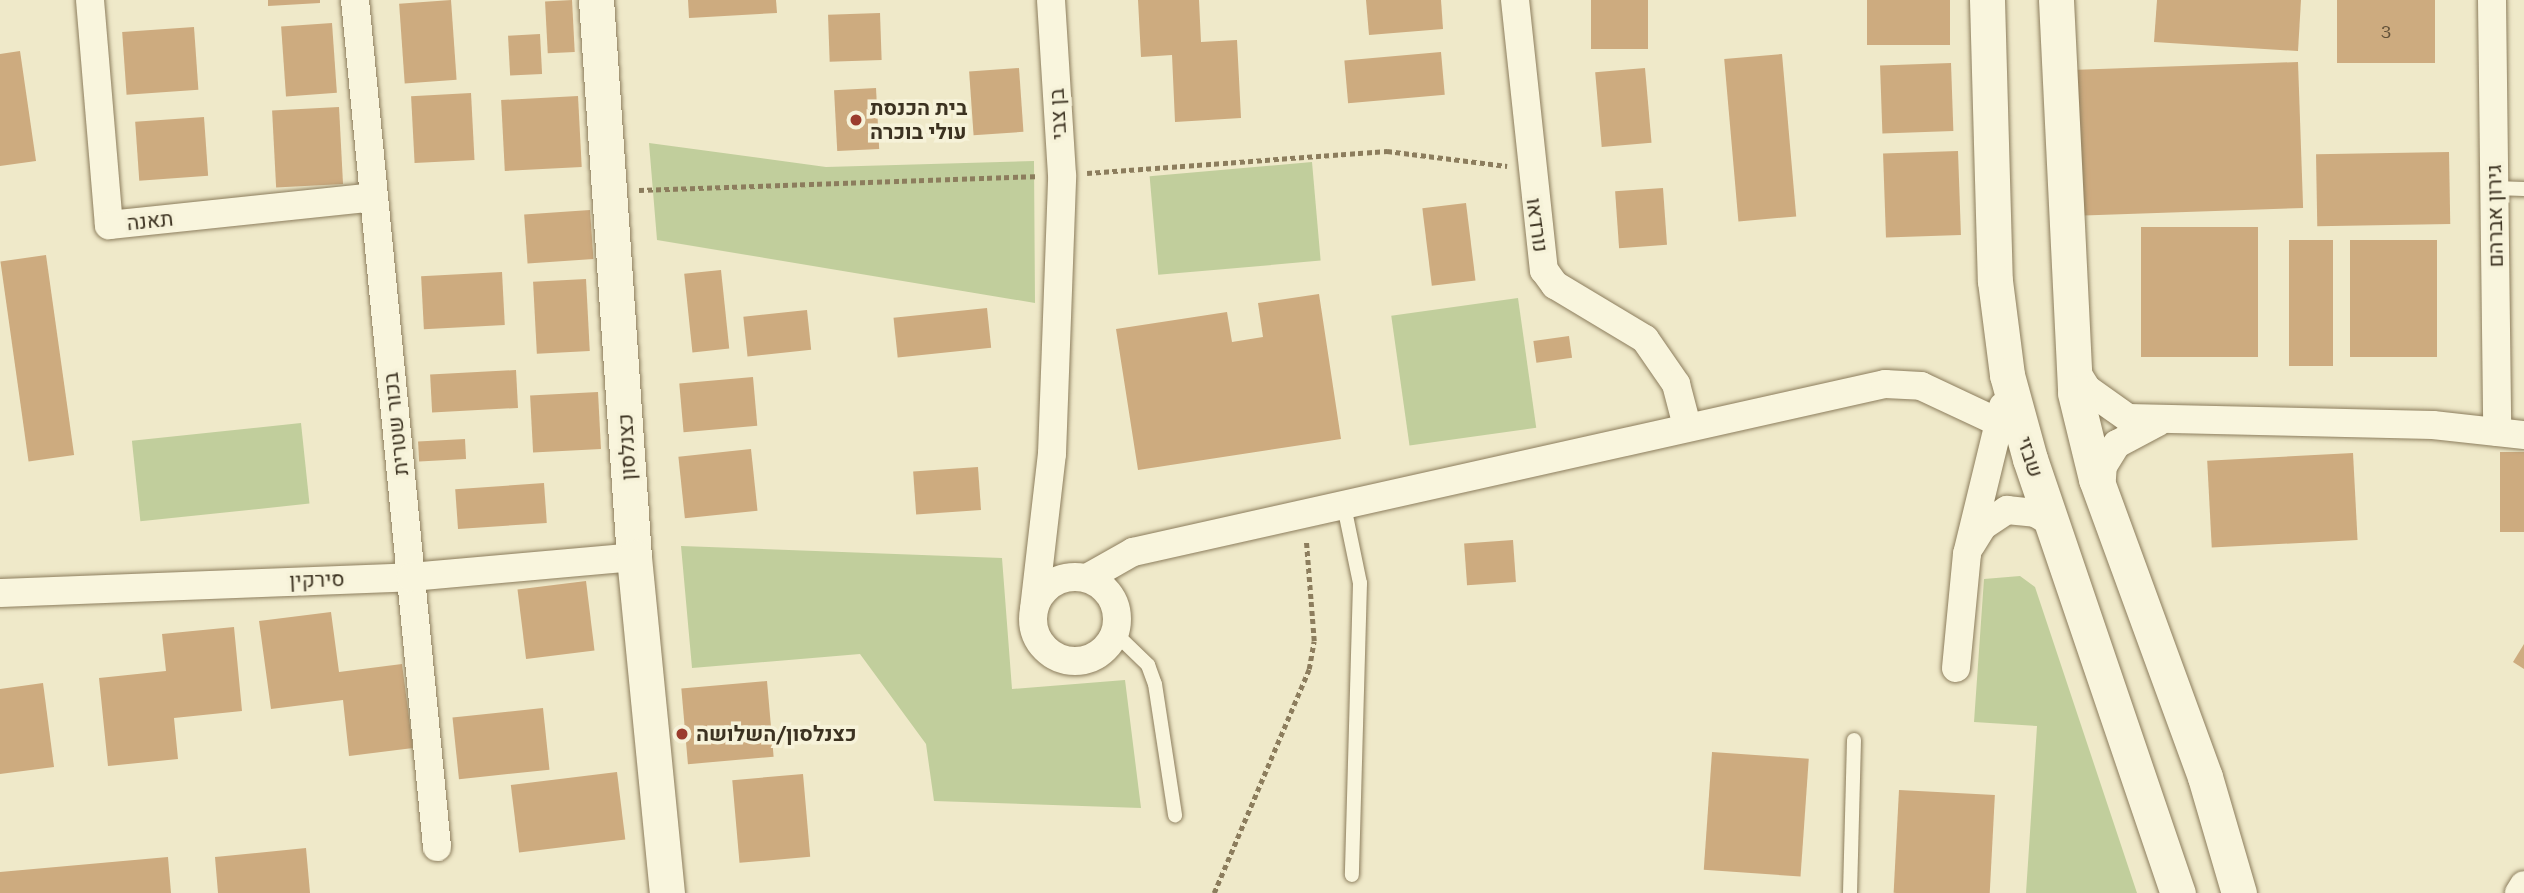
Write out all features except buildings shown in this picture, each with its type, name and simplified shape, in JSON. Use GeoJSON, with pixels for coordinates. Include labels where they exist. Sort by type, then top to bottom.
{"type":"FeatureCollection","features":[{"type":"Feature","properties":{"kind":"street","name":"תאנה"},"geometry":{"type":"LineString","coordinates":[[90,0],[109,225],[374,197]]}},
{"type":"Feature","properties":{"kind":"street","name":"בכור שטרית"},"geometry":{"type":"LineString","coordinates":[[355,0],[437,847]]}},
{"type":"Feature","properties":{"kind":"street","name":"כצנלסון"},"geometry":{"type":"LineString","coordinates":[[596,0],[634,557],[667,893]]}},
{"type":"Feature","properties":{"kind":"street","name":"בן צבי"},"geometry":{"type":"LineString","coordinates":[[1045,518],[1059,228],[1051,0]]}},
{"type":"Feature","properties":{"kind":"street","name":"נורדאו"},"geometry":{"type":"LineString","coordinates":[[1515,0],[1539,246],[1544,270],[1555,285],[1626,324],[1663,360],[1687,426]]}},
{"type":"Feature","properties":{"kind":"street","name":"שבזי"},"geometry":{"type":"LineString","coordinates":[[1987,0],[1995,281],[2010,383],[2052,523],[2178,893]]}},
{"type":"Feature","properties":{"kind":"street"},"geometry":{"type":"LineString","coordinates":[[2056,0],[2072,365],[2101,492],[2205,776],[2239,893]]}},
{"type":"Feature","properties":{"kind":"street","name":"גירון אברהם"},"geometry":{"type":"LineString","coordinates":[[2492,0],[2494,188],[2511,433]]}},
{"type":"Feature","properties":{"kind":"street"},"geometry":{"type":"LineString","coordinates":[[2072,365],[2108,409],[2158,422],[2432,425],[2511,433]]}},
{"type":"Feature","properties":{"kind":"street"},"geometry":{"type":"LineString","coordinates":[[1956,668],[1966,554],[2010,383]]}},
{"type":"Feature","properties":{"kind":"street"},"geometry":{"type":"LineString","coordinates":[[1034,609],[1049,586],[1081,577],[1133,552],[1687,426],[1885,384],[1920,386],[1998,422]]}},
{"type":"Feature","properties":{"kind":"street"},"geometry":{"type":"LineString","coordinates":[[2101,492],[2103,466],[2117,444],[2158,422]]}},
{"type":"Feature","properties":{"kind":"street"},"geometry":{"type":"LineString","coordinates":[[1966,554],[1983,526],[2007,510],[2035,513],[2052,523]]}},
{"type":"Feature","properties":{"kind":"street"},"geometry":{"type":"LineString","coordinates":[[1045,518],[1054,552],[1116,606],[1116,634],[1097,657],[1069,662],[1043,648],[1034,609],[1045,518]]}},
{"type":"Feature","properties":{"kind":"street","name":"סירקין"},"geometry":{"type":"LineString","coordinates":[[0,593],[411,577],[634,557]]}},
{"type":"Feature","properties":{"kind":"street"},"geometry":{"type":"LineString","coordinates":[[2519,893],[2524,886]]}},
{"type":"Feature","properties":{"kind":"lane"},"geometry":{"type":"LineString","coordinates":[[2494,188],[2524,189]]}},
{"type":"Feature","properties":{"kind":"lane"},"geometry":{"type":"LineString","coordinates":[[1343,506],[1360,583],[1352,875]]}},
{"type":"Feature","properties":{"kind":"lane"},"geometry":{"type":"LineString","coordinates":[[1116,634],[1148,665],[1155,684],[1175,816]]}},
{"type":"Feature","properties":{"kind":"lane"},"geometry":{"type":"LineString","coordinates":[[1850,893],[1854,740]]}},
{"type":"Feature","properties":{"kind":"path"},"geometry":{"type":"LineString","coordinates":[[1214,893],[1309,668],[1314,641],[1303,515]]}},
{"type":"Feature","properties":{"kind":"green space"},"geometry":{"type":"Polygon","coordinates":[[[649,143],[826,167],[1034,161],[1035,303],[657,240],[649,143]]]}},
{"type":"Feature","properties":{"kind":"green space"},"geometry":{"type":"Polygon","coordinates":[[[1312,162],[1321,261],[1158,275],[1150,176],[1312,162]]]}},
{"type":"Feature","properties":{"kind":"green space"},"geometry":{"type":"Polygon","coordinates":[[[1518,298],[1536,428],[1409,446],[1391,316],[1518,298]]]}},
{"type":"Feature","properties":{"kind":"green space"},"geometry":{"type":"Polygon","coordinates":[[[301,423],[309,504],[140,521],[132,441],[301,423]]]}},
{"type":"Feature","properties":{"kind":"green space"},"geometry":{"type":"Polygon","coordinates":[[[681,546],[1002,558],[1012,689],[1125,680],[1141,808],[934,801],[926,744],[860,654],[692,668],[681,546]]]}},
{"type":"Feature","properties":{"kind":"green space"},"geometry":{"type":"Polygon","coordinates":[[[2020,576],[2035,587],[2137,893],[2026,893],[2037,726],[1974,722],[1984,579],[2020,576]]]}},
{"type":"Feature","properties":{"kind":"place","name":"בית הכנסת עולי בוכרה"},"geometry":{"type":"Point","coordinates":[856,120]}},
{"type":"Feature","properties":{"kind":"place","name":"כצנלסון/השלושה"},"geometry":{"type":"Point","coordinates":[682,734]}}]}
